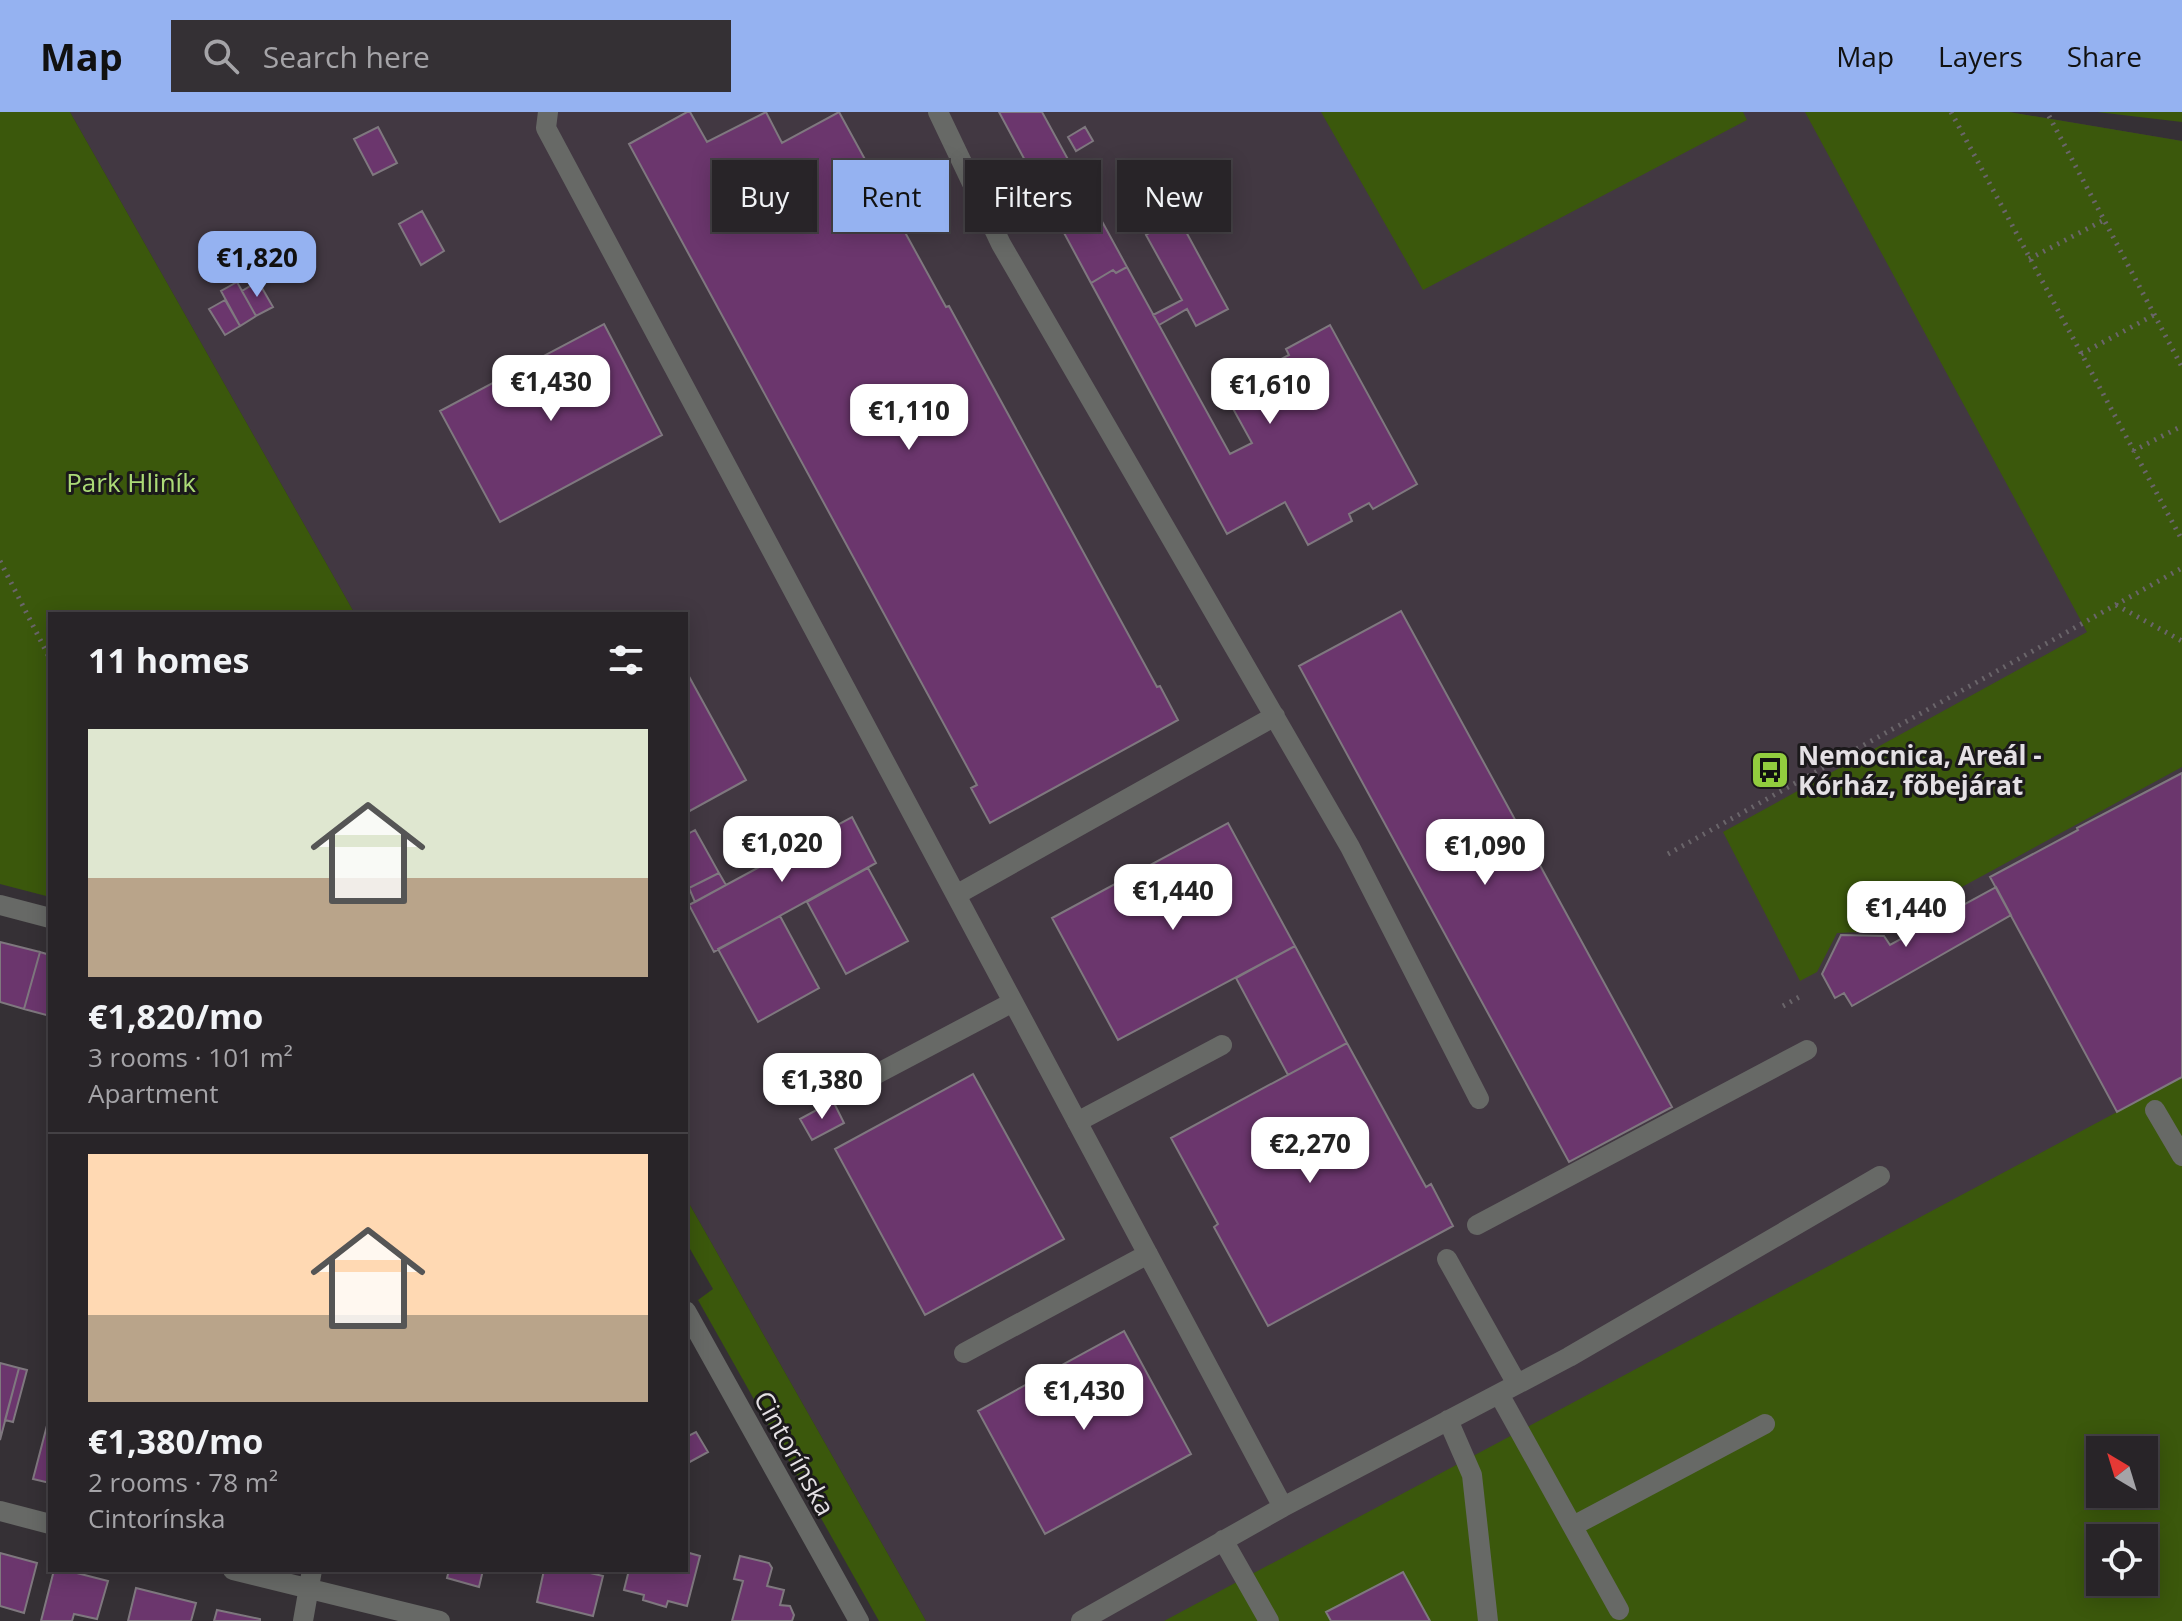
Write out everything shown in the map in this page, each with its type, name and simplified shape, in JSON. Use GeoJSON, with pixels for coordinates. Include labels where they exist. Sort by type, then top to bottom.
{"type":"FeatureCollection","features":[{"type":"Feature","properties":{"kind":"street"},"geometry":{"type":"LineString","coordinates":[[548,112],[546,128],[1283,1507]]}},
{"type":"Feature","properties":{"kind":"street"},"geometry":{"type":"LineString","coordinates":[[938,112],[1001,244],[1350,847],[1479,1099]]}},
{"type":"Feature","properties":{"kind":"street"},"geometry":{"type":"LineString","coordinates":[[956,895],[1275,716]]}},
{"type":"Feature","properties":{"kind":"street"},"geometry":{"type":"LineString","coordinates":[[0,905],[48,917]]}},
{"type":"Feature","properties":{"kind":"street"},"geometry":{"type":"LineString","coordinates":[[852,1087],[1013,1002]]}},
{"type":"Feature","properties":{"kind":"street"},"geometry":{"type":"LineString","coordinates":[[1077,1122],[1222,1045]]}},
{"type":"Feature","properties":{"kind":"street"},"geometry":{"type":"LineString","coordinates":[[1477,1225],[1807,1050]]}},
{"type":"Feature","properties":{"kind":"street"},"geometry":{"type":"LineString","coordinates":[[2155,1110],[2182,1156]]}},
{"type":"Feature","properties":{"kind":"street"},"geometry":{"type":"LineString","coordinates":[[1081,1621],[1107,1615],[1223,1540],[1569,1357],[1880,1176]]}},
{"type":"Feature","properties":{"kind":"street"},"geometry":{"type":"LineString","coordinates":[[964,1353],[1148,1254]]}},
{"type":"Feature","properties":{"kind":"street"},"geometry":{"type":"LineString","coordinates":[[1447,1259],[1573,1526],[1619,1610]]}},
{"type":"Feature","properties":{"kind":"street","name":"Cintorínska"},"geometry":{"type":"LineString","coordinates":[[688,1315],[859,1621]]}},
{"type":"Feature","properties":{"kind":"street"},"geometry":{"type":"LineString","coordinates":[[1448,1420],[1472,1475],[1488,1621]]}},
{"type":"Feature","properties":{"kind":"street"},"geometry":{"type":"LineString","coordinates":[[1573,1526],[1765,1424]]}},
{"type":"Feature","properties":{"kind":"street"},"geometry":{"type":"LineString","coordinates":[[0,1511],[48,1523]]}},
{"type":"Feature","properties":{"kind":"street"},"geometry":{"type":"LineString","coordinates":[[1223,1540],[1269,1621]]}},
{"type":"Feature","properties":{"kind":"street"},"geometry":{"type":"LineString","coordinates":[[248,1572],[310,1580],[440,1621]]}},
{"type":"Feature","properties":{"kind":"street"},"geometry":{"type":"LineString","coordinates":[[303,1621],[310,1580]]}},
{"type":"Feature","properties":{"kind":"path"},"geometry":{"type":"LineString","coordinates":[[1951,112],[2182,540]]}},
{"type":"Feature","properties":{"kind":"path"},"geometry":{"type":"LineString","coordinates":[[2049,116],[2182,367]]}},
{"type":"Feature","properties":{"kind":"path"},"geometry":{"type":"LineString","coordinates":[[2029,259],[2104,220]]}},
{"type":"Feature","properties":{"kind":"path"},"geometry":{"type":"LineString","coordinates":[[2081,354],[2154,315]]}},
{"type":"Feature","properties":{"kind":"path"},"geometry":{"type":"LineString","coordinates":[[2133,451],[2182,426]]}},
{"type":"Feature","properties":{"kind":"path"},"geometry":{"type":"LineString","coordinates":[[0,561],[48,655]]}},
{"type":"Feature","properties":{"kind":"path"},"geometry":{"type":"LineString","coordinates":[[1668,854],[2182,568]]}},
{"type":"Feature","properties":{"kind":"path"},"geometry":{"type":"LineString","coordinates":[[2115,605],[2182,641]]}},
{"type":"Feature","properties":{"kind":"path"},"geometry":{"type":"LineString","coordinates":[[1783,1006],[1801,996]]}},
{"type":"Feature","properties":{"kind":"shaded area"},"geometry":{"type":"Polygon","coordinates":[[[70,112],[2009,112],[2182,141],[2182,1621],[926,1621],[688,1202],[688,612],[354,612],[70,112]]]}},
{"type":"Feature","properties":{"kind":"green space","name":"Park Hliník"},"geometry":{"type":"Polygon","coordinates":[[[0,112],[70,112],[354,612],[48,612],[48,896],[0,884],[0,112]]]}},
{"type":"Feature","properties":{"kind":"green space"},"geometry":{"type":"Polygon","coordinates":[[[1321,112],[1743,112],[1747,120],[1423,290],[1321,112]]]}},
{"type":"Feature","properties":{"kind":"green space"},"geometry":{"type":"Polygon","coordinates":[[[1805,112],[2009,112],[2182,141],[2182,767],[1881,931],[1837,933],[1817,972],[1800,981],[1723,832],[2087,632],[1805,112]]]}},
{"type":"Feature","properties":{"kind":"green space"},"geometry":{"type":"Polygon","coordinates":[[[2097,112],[2182,112],[2182,122],[2097,112]]]}},
{"type":"Feature","properties":{"kind":"green space"},"geometry":{"type":"Polygon","coordinates":[[[2182,1077],[2182,1621],[1164,1621],[2182,1077]]]}},
{"type":"Feature","properties":{"kind":"green space"},"geometry":{"type":"Polygon","coordinates":[[[688,1202],[926,1621],[879,1621],[698,1300],[713,1289],[688,1245],[688,1202]]]}},
{"type":"Feature","properties":{"kind":"building"},"geometry":{"type":"Polygon","coordinates":[[[687,112],[690,112],[707,142],[766,112],[782,143],[839,112],[865,160],[833,160],[833,232],[905,232],[1178,720],[990,823],[971,788],[977,785],[629,144],[687,112]]]}},
{"type":"Feature","properties":{"kind":"building"},"geometry":{"type":"Polygon","coordinates":[[[999,112],[1042,112],[1068,160],[1025,160],[999,112]]]}},
{"type":"Feature","properties":{"kind":"building"},"geometry":{"type":"Polygon","coordinates":[[[378,127],[397,163],[373,175],[354,139],[378,127]]]}},
{"type":"Feature","properties":{"kind":"building"},"geometry":{"type":"Polygon","coordinates":[[[1085,127],[1093,141],[1076,151],[1068,137],[1085,127]]]}},
{"type":"Feature","properties":{"kind":"building"},"geometry":{"type":"Polygon","coordinates":[[[422,211],[444,251],[421,265],[399,224],[422,211]]]}},
{"type":"Feature","properties":{"kind":"building"},"geometry":{"type":"Polygon","coordinates":[[[1101,220],[1127,267],[1116,273],[1113,270],[1091,283],[1064,232],[1101,232],[1101,220]]]}},
{"type":"Feature","properties":{"kind":"building"},"geometry":{"type":"Polygon","coordinates":[[[1151,232],[1186,232],[1228,309],[1196,326],[1187,309],[1159,325],[1153,315],[1182,300],[1146,235],[1151,232]]]}},
{"type":"Feature","properties":{"kind":"building"},"geometry":{"type":"Polygon","coordinates":[[[1127,267],[1230,454],[1252,443],[1220,385],[1264,360],[1268,366],[1289,355],[1286,349],[1330,325],[1417,484],[1373,509],[1369,503],[1349,514],[1352,521],[1308,545],[1285,502],[1227,534],[1091,283],[1113,270],[1116,273],[1127,267]]]}},
{"type":"Feature","properties":{"kind":"building"},"geometry":{"type":"Polygon","coordinates":[[[258,281],[273,307],[256,316],[242,291],[258,281]]]}},
{"type":"Feature","properties":{"kind":"building"},"geometry":{"type":"Polygon","coordinates":[[[237,282],[256,316],[240,326],[221,291],[237,282]]]}},
{"type":"Feature","properties":{"kind":"building"},"geometry":{"type":"Polygon","coordinates":[[[225,300],[240,326],[225,335],[209,309],[225,300]]]}},
{"type":"Feature","properties":{"kind":"building"},"geometry":{"type":"Polygon","coordinates":[[[604,324],[662,435],[500,522],[440,411],[604,324]]]}},
{"type":"Feature","properties":{"kind":"building"},"geometry":{"type":"Polygon","coordinates":[[[1401,611],[1672,1107],[1569,1162],[1299,666],[1401,611]]]}},
{"type":"Feature","properties":{"kind":"building"},"geometry":{"type":"Polygon","coordinates":[[[688,675],[746,780],[688,812],[688,675]]]}},
{"type":"Feature","properties":{"kind":"building"},"geometry":{"type":"Polygon","coordinates":[[[2182,773],[2182,1077],[2117,1112],[1990,877],[2182,773]]]}},
{"type":"Feature","properties":{"kind":"building"},"geometry":{"type":"Polygon","coordinates":[[[852,817],[876,863],[714,952],[689,905],[852,817]]]}},
{"type":"Feature","properties":{"kind":"building"},"geometry":{"type":"Polygon","coordinates":[[[1228,823],[1295,946],[1118,1040],[1052,918],[1228,823]]]}},
{"type":"Feature","properties":{"kind":"building"},"geometry":{"type":"Polygon","coordinates":[[[695,830],[719,873],[688,888],[688,834],[695,830]]]}},
{"type":"Feature","properties":{"kind":"building"},"geometry":{"type":"Polygon","coordinates":[[[868,868],[908,941],[846,974],[807,902],[868,868]]]}},
{"type":"Feature","properties":{"kind":"building"},"geometry":{"type":"Polygon","coordinates":[[[719,873],[726,885],[695,902],[689,888],[719,873]]]}},
{"type":"Feature","properties":{"kind":"building"},"geometry":{"type":"Polygon","coordinates":[[[1996,887],[2011,915],[1852,1006],[1844,993],[1835,998],[1822,974],[1841,935],[1884,936],[1890,945],[1996,887]]]}},
{"type":"Feature","properties":{"kind":"building"},"geometry":{"type":"Polygon","coordinates":[[[780,916],[819,988],[758,1022],[718,949],[780,916]]]}},
{"type":"Feature","properties":{"kind":"building"},"geometry":{"type":"Polygon","coordinates":[[[0,942],[40,952],[24,1009],[0,1002],[0,942]]]}},
{"type":"Feature","properties":{"kind":"building"},"geometry":{"type":"Polygon","coordinates":[[[1295,946],[1347,1043],[1288,1075],[1236,978],[1295,946]]]}},
{"type":"Feature","properties":{"kind":"building"},"geometry":{"type":"Polygon","coordinates":[[[40,952],[48,954],[48,1015],[24,1009],[40,952]]]}},
{"type":"Feature","properties":{"kind":"building"},"geometry":{"type":"Polygon","coordinates":[[[1347,1043],[1426,1187],[1431,1184],[1453,1226],[1268,1326],[1214,1227],[1218,1224],[1171,1138],[1347,1043]]]}},
{"type":"Feature","properties":{"kind":"building"},"geometry":{"type":"Polygon","coordinates":[[[973,1074],[1064,1239],[925,1315],[835,1149],[973,1074]]]}},
{"type":"Feature","properties":{"kind":"building"},"geometry":{"type":"Polygon","coordinates":[[[833,1101],[844,1123],[812,1140],[800,1119],[833,1101]]]}},
{"type":"Feature","properties":{"kind":"building"},"geometry":{"type":"Polygon","coordinates":[[[1124,1331],[1191,1454],[1045,1534],[978,1411],[1124,1331]]]}},
{"type":"Feature","properties":{"kind":"building"},"geometry":{"type":"Polygon","coordinates":[[[0,1363],[19,1368],[0,1440],[0,1363]]]}},
{"type":"Feature","properties":{"kind":"building"},"geometry":{"type":"Polygon","coordinates":[[[19,1368],[27,1370],[13,1422],[5,1420],[19,1368]]]}},
{"type":"Feature","properties":{"kind":"building"},"geometry":{"type":"Polygon","coordinates":[[[48,1422],[48,1483],[33,1479],[48,1422]]]}},
{"type":"Feature","properties":{"kind":"building"},"geometry":{"type":"Polygon","coordinates":[[[696,1432],[708,1452],[688,1463],[688,1436],[696,1432]]]}},
{"type":"Feature","properties":{"kind":"building"},"geometry":{"type":"Polygon","coordinates":[[[0,1553],[37,1563],[24,1613],[0,1606],[0,1553]]]}},
{"type":"Feature","properties":{"kind":"building"},"geometry":{"type":"Polygon","coordinates":[[[688,1553],[700,1556],[687,1606],[668,1601],[666,1607],[643,1600],[644,1595],[624,1590],[628,1572],[688,1572],[688,1553]]]}},
{"type":"Feature","properties":{"kind":"building"},"geometry":{"type":"Polygon","coordinates":[[[740,1556],[769,1563],[772,1568],[767,1586],[784,1590],[780,1605],[790,1606],[794,1615],[792,1621],[732,1621],[743,1581],[734,1579],[740,1556]]]}},
{"type":"Feature","properties":{"kind":"building"},"geometry":{"type":"Polygon","coordinates":[[[53,1572],[73,1572],[108,1581],[97,1619],[74,1614],[72,1621],[41,1621],[53,1572]]]}},
{"type":"Feature","properties":{"kind":"building"},"geometry":{"type":"Polygon","coordinates":[[[448,1572],[483,1572],[479,1587],[447,1578],[448,1572]]]}},
{"type":"Feature","properties":{"kind":"building"},"geometry":{"type":"Polygon","coordinates":[[[544,1572],[590,1572],[603,1576],[593,1616],[537,1602],[544,1572]]]}},
{"type":"Feature","properties":{"kind":"building"},"geometry":{"type":"Polygon","coordinates":[[[1403,1572],[1430,1621],[1331,1621],[1326,1612],[1403,1572]]]}},
{"type":"Feature","properties":{"kind":"building"},"geometry":{"type":"Polygon","coordinates":[[[136,1588],[196,1603],[191,1621],[128,1621],[136,1588]]]}},
{"type":"Feature","properties":{"kind":"building"},"geometry":{"type":"Polygon","coordinates":[[[217,1610],[260,1619],[260,1621],[214,1621],[217,1610]]]}},
{"type":"Feature","properties":{"kind":"place","name":"Nemocnica, Areál - Kórház, fõbejárat"},"geometry":{"type":"Point","coordinates":[1770,770]}}]}
